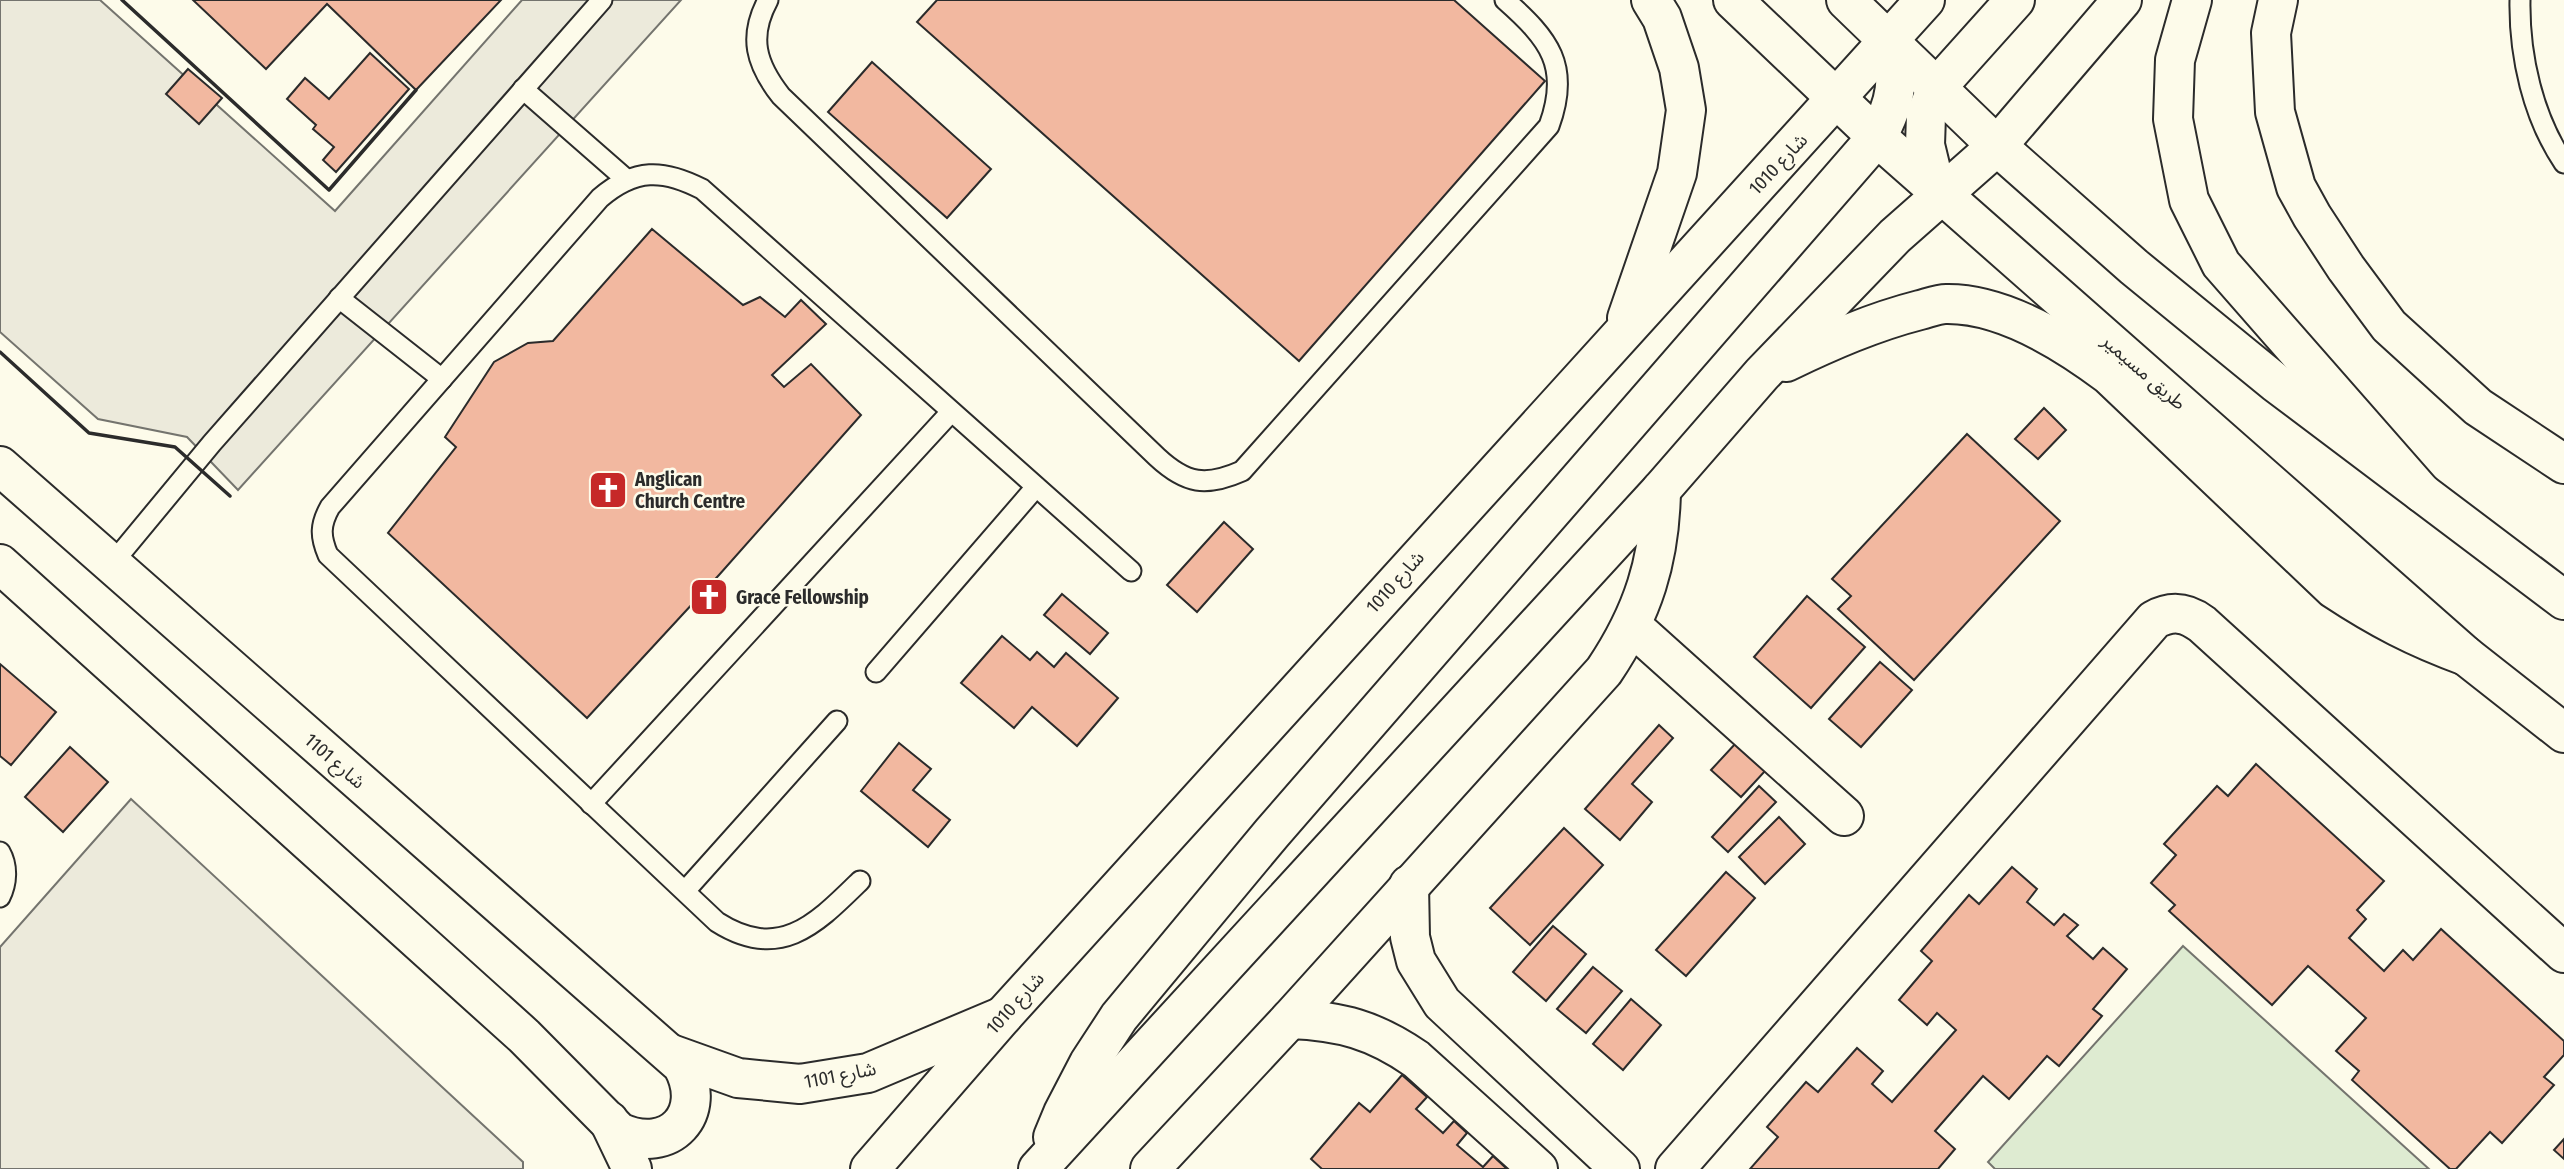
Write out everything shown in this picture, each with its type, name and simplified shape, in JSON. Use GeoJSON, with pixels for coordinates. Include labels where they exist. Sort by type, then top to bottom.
{"type":"FeatureCollection","features":[{"type":"Feature","properties":{"kind":"street"},"geometry":{"type":"LineString","coordinates":[[1622,332],[1678,173],[1686,110],[1679,68],[1662,18],[1651,0]]}},
{"type":"Feature","properties":{"kind":"street","name":"طريق مسيمير"},"geometry":{"type":"LineString","coordinates":[[1733,0],[1877,136],[2466,656],[2564,733]]}},
{"type":"Feature","properties":{"kind":"street"},"geometry":{"type":"LineString","coordinates":[[1846,0],[1997,146],[2134,267],[2266,374],[2564,600]]}},
{"type":"Feature","properties":{"kind":"street","name":"شارع 1010"},"geometry":{"type":"LineString","coordinates":[[870,1169],[1003,1016],[1925,0]]}},
{"type":"Feature","properties":{"kind":"street"},"geometry":{"type":"LineString","coordinates":[[1943,194],[1932,174],[1924,145],[1926,115],[1937,87],[2015,0]]}},
{"type":"Feature","properties":{"kind":"street"},"geometry":{"type":"LineString","coordinates":[[1040,1167],[1661,490],[1762,374],[1895,236],[1997,146],[2122,0]]}},
{"type":"Feature","properties":{"kind":"street"},"geometry":{"type":"LineString","coordinates":[[2192,0],[2175,60],[2173,119],[2189,201],[2221,264],[2422,493]]}},
{"type":"Feature","properties":{"kind":"street"},"geometry":{"type":"LineString","coordinates":[[2278,0],[2271,33],[2275,111],[2296,187],[2312,216],[2389,326],[2478,407],[2564,464]]}},
{"type":"Feature","properties":{"kind":"street"},"geometry":{"type":"LineString","coordinates":[[1040,1167],[1063,1113],[1089,1063],[1119,1017],[1272,833],[1877,136],[1890,114],[1896,90],[1896,64],[1889,40]]}},
{"type":"Feature","properties":{"kind":"street"},"geometry":{"type":"LineString","coordinates":[[1762,374],[1841,335],[1903,314],[1945,304],[1998,312],[2069,345],[2109,375],[2334,589],[2375,616],[2419,639],[2466,656]]}},
{"type":"Feature","properties":{"kind":"street","name":"شارع 1101"},"geometry":{"type":"LineString","coordinates":[[0,466],[671,1054],[689,1077],[692,1092],[691,1107],[680,1125],[662,1138],[647,1140],[632,1138],[619,1132],[524,1036],[2,570]]}},
{"type":"Feature","properties":{"kind":"street"},"geometry":{"type":"LineString","coordinates":[[1150,1169],[1290,1019],[1604,671],[1632,626],[1645,594],[1655,560],[1661,490]]}},
{"type":"Feature","properties":{"kind":"street"},"geometry":{"type":"LineString","coordinates":[[1675,1169],[2154,620],[2163,615],[2184,614],[2202,624],[2564,953]]}},
{"type":"Feature","properties":{"kind":"street"},"geometry":{"type":"LineString","coordinates":[[1632,626],[1843,816]]}},
{"type":"Feature","properties":{"kind":"street"},"geometry":{"type":"LineString","coordinates":[[1409,885],[1410,937],[1416,961],[1442,1003],[1620,1169]]}},
{"type":"Feature","properties":{"kind":"street","name":"شارع 1101"},"geometry":{"type":"LineString","coordinates":[[671,1054],[738,1078],[800,1084],[868,1073],[1003,1016]]}},
{"type":"Feature","properties":{"kind":"street"},"geometry":{"type":"LineString","coordinates":[[1416,1059],[1420,1048],[1435,1028],[1457,1017]]}},
{"type":"Feature","properties":{"kind":"street"},"geometry":{"type":"LineString","coordinates":[[1290,1019],[1345,1024],[1370,1032],[1416,1059],[1538,1169]]}},
{"type":"Feature","properties":{"kind":"street","name":"شارع 1101"},"geometry":{"type":"LineString","coordinates":[[609,1121],[632,1169]]}},
{"type":"Feature","properties":{"kind":"lane"},"geometry":{"type":"LineString","coordinates":[[111,565],[212,443],[602,0]]}},
{"type":"Feature","properties":{"kind":"lane"},"geometry":{"type":"LineString","coordinates":[[768,0],[760,15],[756,36],[758,58],[767,78],[780,96],[1175,474],[1197,481],[1221,481],[1242,471],[1549,126],[1559,83],[1555,61],[1546,40],[1505,0]]}},
{"type":"Feature","properties":{"kind":"lane"},"geometry":{"type":"LineString","coordinates":[[2519,0],[2519,24],[2526,69],[2539,114],[2564,163]]}},
{"type":"Feature","properties":{"kind":"lane"},"geometry":{"type":"LineString","coordinates":[[523,89],[627,180]]}},
{"type":"Feature","properties":{"kind":"lane"},"geometry":{"type":"LineString","coordinates":[[860,881],[821,919],[803,931],[760,938],[738,935],[717,922],[328,555],[321,539],[322,522],[330,507],[600,198],[627,180],[652,174],[678,177],[702,189],[1130,571]]}},
{"type":"Feature","properties":{"kind":"lane"},"geometry":{"type":"LineString","coordinates":[[339,298],[442,379]]}},
{"type":"Feature","properties":{"kind":"lane"},"geometry":{"type":"LineString","coordinates":[[591,804],[951,412]]}},
{"type":"Feature","properties":{"kind":"lane"},"geometry":{"type":"LineString","coordinates":[[876,672],[1036,487]]}},
{"type":"Feature","properties":{"kind":"lane"},"geometry":{"type":"LineString","coordinates":[[685,891],[836,721]]}},
{"type":"Feature","properties":{"kind":"lane"},"geometry":{"type":"LineString","coordinates":[[0,852],[4,859],[6,875],[0,897]]}},
{"type":"Feature","properties":{"kind":"green space"},"geometry":{"type":"Polygon","coordinates":[[[2183,946],[2429,1169],[1995,1169],[1988,1162],[2183,946]]]}},
{"type":"Feature","properties":{"kind":"shaded area"},"geometry":{"type":"Polygon","coordinates":[[[0,0],[100,0],[335,211],[522,0],[681,0],[238,490],[187,437],[98,419],[0,332],[0,0]]]}},
{"type":"Feature","properties":{"kind":"shaded area"},"geometry":{"type":"Polygon","coordinates":[[[131,799],[523,1162],[523,1169],[0,1169],[0,947],[131,799]]]}},
{"type":"Feature","properties":{"kind":"building"},"geometry":{"type":"Polygon","coordinates":[[[193,0],[501,0],[416,90],[327,4],[266,69],[193,0]]]}},
{"type":"Feature","properties":{"kind":"building"},"geometry":{"type":"Polygon","coordinates":[[[937,0],[1454,0],[1545,81],[1299,361],[917,22],[937,0]]]}},
{"type":"Feature","properties":{"kind":"building"},"geometry":{"type":"Polygon","coordinates":[[[370,53],[409,89],[336,172],[323,160],[334,147],[313,129],[316,125],[287,99],[305,78],[329,99],[370,53]]]}},
{"type":"Feature","properties":{"kind":"building"},"geometry":{"type":"Polygon","coordinates":[[[872,62],[991,169],[947,218],[828,112],[872,62]]]}},
{"type":"Feature","properties":{"kind":"building"},"geometry":{"type":"Polygon","coordinates":[[[188,69],[222,98],[199,124],[166,94],[188,69]]]}},
{"type":"Feature","properties":{"kind":"building","name":"Anglican Church Centre"},"geometry":{"type":"Polygon","coordinates":[[[652,229],[743,305],[760,297],[785,317],[801,300],[826,324],[772,375],[784,387],[811,364],[861,415],[587,718],[388,533],[456,447],[445,437],[494,362],[528,343],[553,341],[652,229]]]}},
{"type":"Feature","properties":{"kind":"building"},"geometry":{"type":"Polygon","coordinates":[[[2044,408],[2066,430],[2038,459],[2015,439],[2044,408]]]}},
{"type":"Feature","properties":{"kind":"building"},"geometry":{"type":"Polygon","coordinates":[[[1967,434],[2060,521],[1914,680],[1838,609],[1851,596],[1832,579],[1967,434]]]}},
{"type":"Feature","properties":{"kind":"building"},"geometry":{"type":"Polygon","coordinates":[[[1224,522],[1253,549],[1197,612],[1167,585],[1224,522]]]}},
{"type":"Feature","properties":{"kind":"building"},"geometry":{"type":"Polygon","coordinates":[[[1062,594],[1108,633],[1090,654],[1044,615],[1062,594]]]}},
{"type":"Feature","properties":{"kind":"building"},"geometry":{"type":"Polygon","coordinates":[[[1807,596],[1865,647],[1811,708],[1754,657],[1807,596]]]}},
{"type":"Feature","properties":{"kind":"building"},"geometry":{"type":"Polygon","coordinates":[[[1002,636],[1030,660],[1037,652],[1054,667],[1066,653],[1118,698],[1077,746],[1032,707],[1014,728],[961,683],[1002,636]]]}},
{"type":"Feature","properties":{"kind":"building"},"geometry":{"type":"Polygon","coordinates":[[[1880,662],[1912,690],[1861,747],[1829,719],[1880,662]]]}},
{"type":"Feature","properties":{"kind":"building"},"geometry":{"type":"Polygon","coordinates":[[[0,664],[56,712],[11,765],[0,756],[0,664]]]}},
{"type":"Feature","properties":{"kind":"building"},"geometry":{"type":"Polygon","coordinates":[[[1659,725],[1673,738],[1632,784],[1652,802],[1620,840],[1585,809],[1659,725]]]}},
{"type":"Feature","properties":{"kind":"building"},"geometry":{"type":"Polygon","coordinates":[[[1748,730],[1777,758],[1741,797],[1711,770],[1748,730]]]}},
{"type":"Feature","properties":{"kind":"building"},"geometry":{"type":"Polygon","coordinates":[[[899,743],[931,769],[913,790],[950,820],[928,847],[861,791],[899,743]]]}},
{"type":"Feature","properties":{"kind":"building"},"geometry":{"type":"Polygon","coordinates":[[[70,747],[108,782],[63,832],[25,797],[70,747]]]}},
{"type":"Feature","properties":{"kind":"building"},"geometry":{"type":"Polygon","coordinates":[[[2256,764],[2384,881],[2357,910],[2366,919],[2349,938],[2384,971],[2403,950],[2413,960],[2441,929],[2564,1041],[2564,1055],[2544,1077],[2554,1085],[2502,1143],[2490,1132],[2456,1169],[2450,1169],[2352,1080],[2359,1071],[2336,1051],[2366,1018],[2308,966],[2272,1005],[2169,911],[2175,905],[2151,883],[2176,855],[2164,844],[2217,786],[2228,796],[2256,764]]]}},
{"type":"Feature","properties":{"kind":"building"},"geometry":{"type":"Polygon","coordinates":[[[1759,786],[1776,802],[1728,852],[1712,837],[1759,786]]]}},
{"type":"Feature","properties":{"kind":"building"},"geometry":{"type":"Polygon","coordinates":[[[1779,817],[1805,844],[1765,884],[1739,857],[1779,817]]]}},
{"type":"Feature","properties":{"kind":"building"},"geometry":{"type":"Polygon","coordinates":[[[1564,828],[1603,865],[1530,945],[1490,908],[1564,828]]]}},
{"type":"Feature","properties":{"kind":"building"},"geometry":{"type":"Polygon","coordinates":[[[2012,867],[2037,889],[2027,902],[2054,925],[2064,914],[2078,925],[2067,936],[2093,959],[2103,948],[2127,969],[2093,1009],[2102,1016],[2059,1066],[2047,1056],[2009,1099],[1983,1076],[1935,1131],[1955,1149],[1938,1169],[1750,1169],[1778,1137],[1767,1127],[1806,1082],[1818,1092],[1857,1048],[1883,1071],[1872,1084],[1892,1102],[1956,1030],[1937,1013],[1927,1025],[1899,1000],[1932,961],[1921,951],[1969,895],[1979,904],[2012,867]]]}},
{"type":"Feature","properties":{"kind":"building"},"geometry":{"type":"Polygon","coordinates":[[[1726,872],[1755,898],[1686,976],[1656,950],[1726,872]]]}},
{"type":"Feature","properties":{"kind":"building"},"geometry":{"type":"Polygon","coordinates":[[[1553,926],[1586,954],[1546,1001],[1513,972],[1553,926]]]}},
{"type":"Feature","properties":{"kind":"building"},"geometry":{"type":"Polygon","coordinates":[[[1593,967],[1622,991],[1586,1033],[1557,1009],[1593,967]]]}},
{"type":"Feature","properties":{"kind":"building"},"geometry":{"type":"Polygon","coordinates":[[[1631,999],[1661,1025],[1623,1070],[1593,1044],[1631,999]]]}},
{"type":"Feature","properties":{"kind":"building"},"geometry":{"type":"Polygon","coordinates":[[[1402,1075],[1427,1097],[1416,1109],[1443,1133],[1454,1121],[1467,1133],[1457,1145],[1483,1167],[1493,1156],[1507,1169],[1322,1169],[1311,1159],[1359,1103],[1370,1112],[1402,1075]]]}},
{"type":"Feature","properties":{"kind":"building"},"geometry":{"type":"Polygon","coordinates":[[[2564,1139],[2564,1159],[2554,1150],[2564,1139]]]}},
{"type":"Feature","properties":{"kind":"wall"},"geometry":{"type":"LineString","coordinates":[[122,0],[329,190],[416,90]]}},
{"type":"Feature","properties":{"kind":"wall"},"geometry":{"type":"LineString","coordinates":[[0,352],[89,433],[175,447],[230,496]]}},
{"type":"Feature","properties":{"kind":"place","name":"Anglican Church Centre"},"geometry":{"type":"Point","coordinates":[608,490]}},
{"type":"Feature","properties":{"kind":"place","name":"Grace Fellowship"},"geometry":{"type":"Point","coordinates":[709,597]}}]}
